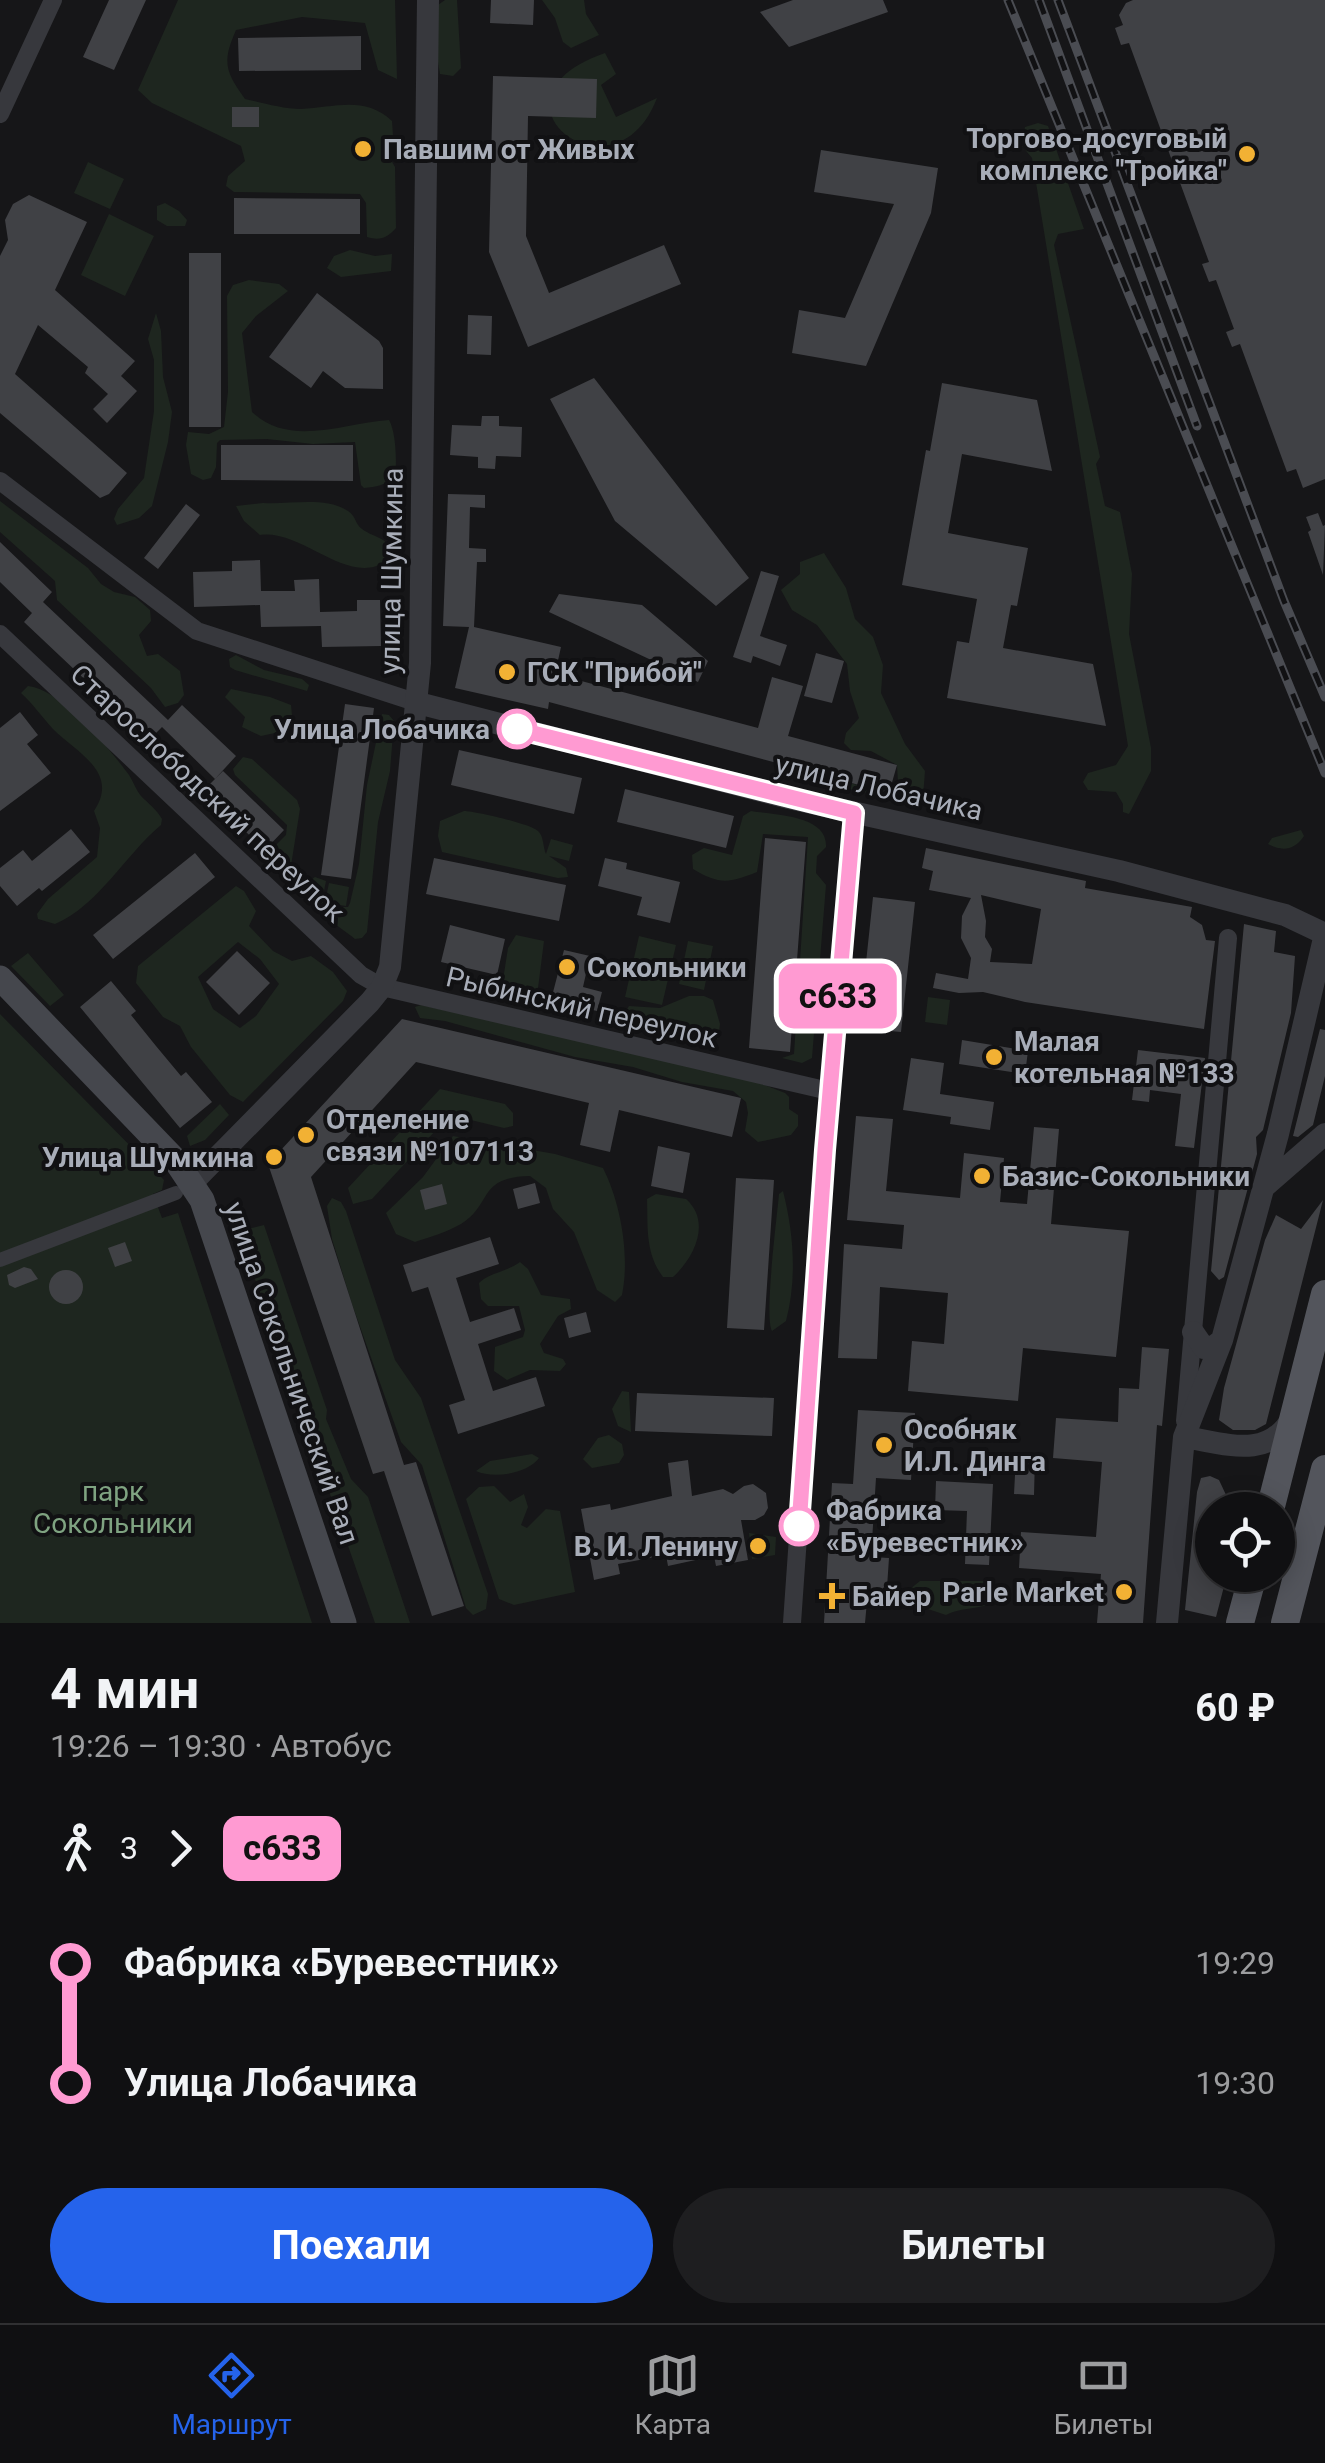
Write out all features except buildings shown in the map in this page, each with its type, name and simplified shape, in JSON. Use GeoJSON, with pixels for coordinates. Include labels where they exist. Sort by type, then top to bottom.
{"type":"FeatureCollection","features":[{"type":"Feature","properties":{"kind":"main road","name":"улица Сокольнический Вал"},"geometry":{"type":"LineString","coordinates":[[0,978],[176,1161],[184,1188],[202,1200],[344,1623]]}},
{"type":"Feature","properties":{"kind":"main road"},"geometry":{"type":"LineString","coordinates":[[1275,1492],[1325,1294]]}},
{"type":"Feature","properties":{"kind":"main road"},"geometry":{"type":"LineString","coordinates":[[1285,1623],[1325,1468]]}},
{"type":"Feature","properties":{"kind":"main road"},"geometry":{"type":"LineString","coordinates":[[1240,1623],[1248,1592]]}},
{"type":"Feature","properties":{"kind":"street"},"geometry":{"type":"LineString","coordinates":[[0,114],[53,0]]}},
{"type":"Feature","properties":{"kind":"street","name":"улица Шумкина"},"geometry":{"type":"LineString","coordinates":[[382,987],[390,967],[418,703],[428,0]]}},
{"type":"Feature","properties":{"kind":"street"},"geometry":{"type":"LineString","coordinates":[[0,481],[198,631],[418,703]]}},
{"type":"Feature","properties":{"kind":"street","name":"Старослободский переулок"},"geometry":{"type":"LineString","coordinates":[[0,634],[361,975],[382,987]]}},
{"type":"Feature","properties":{"kind":"street","name":"улица Лобачика"},"geometry":{"type":"LineString","coordinates":[[418,703],[854,813],[1119,871],[1286,915],[1325,934]]}},
{"type":"Feature","properties":{"kind":"street"},"geometry":{"type":"LineString","coordinates":[[792,1623],[854,813]]}},
{"type":"Feature","properties":{"kind":"street"},"geometry":{"type":"LineString","coordinates":[[1184,1436],[1222,1340],[1325,934]]}},
{"type":"Feature","properties":{"kind":"street"},"geometry":{"type":"LineString","coordinates":[[1166,1623],[1228,938]]}},
{"type":"Feature","properties":{"kind":"street"},"geometry":{"type":"LineString","coordinates":[[0,1260],[184,1188],[382,987]]}},
{"type":"Feature","properties":{"kind":"street","name":"Рыбинский переулок"},"geometry":{"type":"LineString","coordinates":[[382,987],[830,1091]]}},
{"type":"Feature","properties":{"kind":"street"},"geometry":{"type":"LineString","coordinates":[[1263,1188],[1325,1134]]}},
{"type":"Feature","properties":{"kind":"street"},"geometry":{"type":"LineString","coordinates":[[1193,1332],[1204,1348],[1222,1340]]}},
{"type":"Feature","properties":{"kind":"street"},"geometry":{"type":"LineString","coordinates":[[1206,1385],[1204,1403],[1208,1420],[1220,1435],[1272,1463],[1273,1492]]}},
{"type":"Feature","properties":{"kind":"street"},"geometry":{"type":"LineString","coordinates":[[1184,1436],[1244,1445],[1279,1437],[1294,1415]]}},
{"type":"Feature","properties":{"kind":"green space"},"geometry":{"type":"Polygon","coordinates":[[[178,0],[395,0],[397,79],[378,70],[365,23],[302,17],[236,30],[227,59],[233,81],[245,99],[294,109],[360,106],[392,121],[388,155],[395,167],[393,231],[380,239],[367,237],[366,203],[360,194],[234,192],[226,186],[228,176],[245,161],[241,146],[152,103],[138,90],[178,0]]]}},
{"type":"Feature","properties":{"kind":"green space"},"geometry":{"type":"Polygon","coordinates":[[[445,0],[457,0],[461,68],[453,76],[440,74],[437,56],[438,5],[445,0]]]}},
{"type":"Feature","properties":{"kind":"green space"},"geometry":{"type":"Polygon","coordinates":[[[542,0],[584,0],[586,14],[599,35],[571,48],[563,42],[555,18],[542,0]]]}},
{"type":"Feature","properties":{"kind":"green space"},"geometry":{"type":"Polygon","coordinates":[[[605,53],[616,74],[601,85],[616,117],[657,98],[637,130],[612,144],[587,145],[565,134],[552,117],[551,95],[567,73],[605,53]]]}},
{"type":"Feature","properties":{"kind":"green space"},"geometry":{"type":"Polygon","coordinates":[[[1038,123],[1048,126],[1084,229],[1058,234],[1054,245],[1100,457],[1096,464],[1105,506],[1120,512],[1132,574],[1129,634],[1151,748],[1151,771],[1129,814],[1123,812],[1116,792],[1088,790],[1083,782],[1088,773],[1116,765],[1128,746],[1032,158],[1022,146],[1025,127],[1038,123]]]}},
{"type":"Feature","properties":{"kind":"green space"},"geometry":{"type":"Polygon","coordinates":[[[88,162],[124,179],[110,209],[74,193],[88,162]]]}},
{"type":"Feature","properties":{"kind":"green space"},"geometry":{"type":"Polygon","coordinates":[[[165,203],[187,220],[185,226],[167,226],[157,220],[157,206],[165,203]]]}},
{"type":"Feature","properties":{"kind":"green space"},"geometry":{"type":"Polygon","coordinates":[[[109,214],[154,236],[125,296],[81,275],[109,214]]]}},
{"type":"Feature","properties":{"kind":"green space"},"geometry":{"type":"Polygon","coordinates":[[[350,250],[375,256],[392,254],[391,271],[341,277],[327,268],[334,256],[350,250]]]}},
{"type":"Feature","properties":{"kind":"green space"},"geometry":{"type":"Polygon","coordinates":[[[249,280],[279,284],[288,291],[256,316],[242,333],[252,412],[267,423],[300,431],[389,420],[396,456],[395,477],[391,480],[372,487],[361,485],[355,442],[313,444],[267,439],[220,440],[211,478],[203,480],[191,474],[188,432],[209,434],[224,427],[228,392],[227,296],[233,285],[249,280]]]}},
{"type":"Feature","properties":{"kind":"green space"},"geometry":{"type":"Polygon","coordinates":[[[156,313],[161,331],[163,377],[172,412],[168,442],[152,506],[139,518],[117,525],[114,519],[118,509],[144,478],[154,411],[154,360],[148,339],[156,313]]]}},
{"type":"Feature","properties":{"kind":"green space"},"geometry":{"type":"Polygon","coordinates":[[[0,501],[88,568],[101,584],[135,597],[150,610],[151,621],[139,635],[147,656],[158,654],[180,671],[184,695],[178,703],[165,707],[151,688],[57,600],[55,581],[0,532],[0,501]]]}},
{"type":"Feature","properties":{"kind":"green space"},"geometry":{"type":"Polygon","coordinates":[[[318,502],[339,506],[351,513],[362,529],[386,543],[388,560],[373,567],[358,567],[293,540],[260,535],[244,521],[236,506],[318,502]]]}},
{"type":"Feature","properties":{"kind":"green space"},"geometry":{"type":"Polygon","coordinates":[[[824,553],[846,588],[855,619],[873,637],[883,665],[881,693],[905,744],[925,771],[923,797],[916,803],[807,777],[805,771],[891,794],[898,783],[897,765],[871,751],[851,750],[844,743],[846,733],[859,718],[847,664],[817,625],[792,610],[781,590],[800,574],[800,562],[824,553]]]}},
{"type":"Feature","properties":{"kind":"green space"},"geometry":{"type":"Polygon","coordinates":[[[236,655],[264,670],[302,679],[309,685],[307,691],[235,670],[229,659],[236,655]]]}},
{"type":"Feature","properties":{"kind":"green space"},"geometry":{"type":"Polygon","coordinates":[[[28,686],[55,697],[69,708],[97,736],[162,819],[161,825],[85,905],[55,924],[38,919],[37,914],[48,899],[97,857],[100,828],[94,811],[102,785],[92,764],[21,693],[28,686]]]}},
{"type":"Feature","properties":{"kind":"green space"},"geometry":{"type":"Polygon","coordinates":[[[231,689],[291,705],[292,716],[284,731],[261,736],[242,727],[245,717],[225,697],[231,689]]]}},
{"type":"Feature","properties":{"kind":"green space"},"geometry":{"type":"Polygon","coordinates":[[[382,714],[394,721],[390,771],[378,822],[367,932],[355,939],[316,907],[309,881],[315,877],[326,881],[325,902],[329,883],[349,887],[346,906],[327,903],[348,907],[359,864],[367,785],[382,714]]]}},
{"type":"Feature","properties":{"kind":"green space"},"geometry":{"type":"Polygon","coordinates":[[[243,757],[252,759],[297,800],[300,809],[289,878],[270,863],[269,852],[286,835],[287,825],[235,775],[233,769],[243,757]]]}},
{"type":"Feature","properties":{"kind":"green space"},"geometry":{"type":"Polygon","coordinates":[[[464,811],[533,828],[541,836],[546,854],[551,839],[573,845],[569,861],[549,856],[566,868],[568,877],[442,852],[440,821],[464,811]]]}},
{"type":"Feature","properties":{"kind":"green space"},"geometry":{"type":"Polygon","coordinates":[[[751,811],[798,819],[818,828],[824,836],[826,847],[817,856],[816,873],[826,885],[812,1058],[802,1063],[782,1058],[794,1054],[808,837],[763,834],[757,872],[739,878],[718,880],[693,869],[692,855],[704,848],[732,855],[743,816],[751,811]]]}},
{"type":"Feature","properties":{"kind":"green space"},"geometry":{"type":"Polygon","coordinates":[[[1301,830],[1304,836],[1292,847],[1283,849],[1268,844],[1272,838],[1301,830]]]}},
{"type":"Feature","properties":{"kind":"green space"},"geometry":{"type":"Polygon","coordinates":[[[236,886],[244,891],[256,911],[249,926],[273,951],[292,961],[311,956],[333,972],[347,991],[343,1001],[243,1102],[230,1095],[191,1047],[180,1026],[163,1017],[136,983],[138,966],[236,886]],[[238,942],[198,977],[213,1009],[240,1028],[256,1016],[279,984],[260,959],[238,942]]]}},
{"type":"Feature","properties":{"kind":"green space"},"geometry":{"type":"Polygon","coordinates":[[[516,935],[544,941],[537,996],[512,992],[503,980],[508,948],[516,935]]]}},
{"type":"Feature","properties":{"kind":"green space"},"geometry":{"type":"Polygon","coordinates":[[[639,936],[676,945],[662,1005],[625,997],[639,936]]]}},
{"type":"Feature","properties":{"kind":"green space"},"geometry":{"type":"Polygon","coordinates":[[[688,941],[713,946],[704,990],[679,984],[688,941]]]}},
{"type":"Feature","properties":{"kind":"green space"},"geometry":{"type":"Polygon","coordinates":[[[28,953],[64,995],[50,1006],[11,966],[28,953]]]}},
{"type":"Feature","properties":{"kind":"green space"},"geometry":{"type":"Polygon","coordinates":[[[689,996],[713,1000],[720,1024],[718,1039],[703,1040],[623,1016],[629,1006],[660,1008],[689,996]]]}},
{"type":"Feature","properties":{"kind":"green space"},"geometry":{"type":"Polygon","coordinates":[[[928,997],[950,1000],[947,1025],[925,1022],[928,997]]]}},
{"type":"Feature","properties":{"kind":"green space"},"geometry":{"type":"Polygon","coordinates":[[[421,1005],[747,1078],[785,1093],[789,1109],[798,1115],[798,1126],[791,1135],[758,1142],[745,1131],[746,1102],[733,1091],[420,1018],[415,1007],[421,1005]]]}},
{"type":"Feature","properties":{"kind":"green space","name":"парк Сокольники"},"geometry":{"type":"Polygon","coordinates":[[[0,1014],[164,1180],[162,1190],[153,1194],[162,1218],[178,1213],[312,1623],[0,1623],[0,1014]]]}},
{"type":"Feature","properties":{"kind":"green space"},"geometry":{"type":"Polygon","coordinates":[[[440,1089],[505,1104],[513,1113],[513,1126],[504,1128],[450,1115],[372,1199],[353,1204],[348,1188],[440,1089]]]}},
{"type":"Feature","properties":{"kind":"green space"},"geometry":{"type":"Polygon","coordinates":[[[220,1104],[229,1115],[205,1140],[190,1146],[187,1136],[220,1104]]]}},
{"type":"Feature","properties":{"kind":"green space"},"geometry":{"type":"Polygon","coordinates":[[[453,1136],[555,1154],[603,1168],[622,1230],[622,1295],[615,1302],[597,1290],[574,1232],[553,1209],[546,1188],[530,1176],[493,1186],[471,1216],[450,1229],[415,1242],[396,1234],[386,1213],[423,1177],[453,1136]]]}},
{"type":"Feature","properties":{"kind":"green space"},"geometry":{"type":"Polygon","coordinates":[[[783,1191],[792,1240],[792,1289],[786,1321],[772,1331],[772,1266],[779,1194],[783,1191]]]}},
{"type":"Feature","properties":{"kind":"green space"},"geometry":{"type":"Polygon","coordinates":[[[656,1194],[686,1199],[698,1218],[693,1250],[673,1277],[663,1277],[650,1249],[647,1199],[656,1194]]]}},
{"type":"Feature","properties":{"kind":"green space"},"geometry":{"type":"Polygon","coordinates":[[[332,1198],[341,1202],[346,1211],[395,1360],[421,1398],[488,1594],[486,1609],[473,1615],[466,1608],[422,1465],[401,1442],[352,1304],[332,1239],[327,1206],[332,1198]]]}},
{"type":"Feature","properties":{"kind":"green space"},"geometry":{"type":"Polygon","coordinates":[[[264,1225],[327,1410],[326,1419],[351,1479],[368,1497],[410,1623],[375,1623],[241,1239],[239,1231],[264,1225]]]}},
{"type":"Feature","properties":{"kind":"green space"},"geometry":{"type":"Polygon","coordinates":[[[520,1262],[541,1295],[570,1299],[571,1309],[558,1316],[540,1344],[544,1353],[563,1359],[566,1364],[560,1371],[530,1370],[507,1380],[494,1371],[495,1347],[523,1337],[519,1306],[488,1306],[481,1299],[479,1283],[520,1262]]]}},
{"type":"Feature","properties":{"kind":"green space"},"geometry":{"type":"Polygon","coordinates":[[[622,1391],[629,1392],[631,1432],[618,1426],[612,1409],[622,1391]]]}},
{"type":"Feature","properties":{"kind":"green space"},"geometry":{"type":"Polygon","coordinates":[[[609,1435],[622,1444],[624,1455],[619,1463],[592,1468],[583,1459],[598,1438],[609,1435]]]}},
{"type":"Feature","properties":{"kind":"green space"},"geometry":{"type":"Polygon","coordinates":[[[532,1454],[539,1458],[534,1463],[509,1474],[476,1471],[490,1461],[532,1454]]]}},
{"type":"Feature","properties":{"kind":"green space"},"geometry":{"type":"Polygon","coordinates":[[[494,1486],[510,1502],[524,1494],[528,1507],[521,1525],[527,1528],[546,1509],[560,1511],[575,1592],[514,1605],[499,1599],[466,1499],[479,1487],[494,1486]]]}},
{"type":"Feature","properties":{"kind":"green space"},"geometry":{"type":"Polygon","coordinates":[[[749,1533],[776,1537],[775,1555],[752,1559],[749,1533]]]}},
{"type":"Feature","properties":{"kind":"green space"},"geometry":{"type":"Polygon","coordinates":[[[920,1581],[984,1581],[992,1585],[996,1600],[946,1615],[909,1600],[910,1589],[920,1581]]]}},
{"type":"Feature","properties":{"kind":"railway"},"geometry":{"type":"LineString","coordinates":[[1008,0],[1325,773]]}},
{"type":"Feature","properties":{"kind":"railway"},"geometry":{"type":"LineString","coordinates":[[1039,0],[1197,426]]}},
{"type":"Feature","properties":{"kind":"railway"},"geometry":{"type":"LineString","coordinates":[[1058,0],[1284,601],[1325,697]]}},
{"type":"Feature","properties":{"kind":"bus line","name":"с633"},"geometry":{"type":"LineString","coordinates":[[517,729],[854,813],[799,1526]]}},
{"type":"Feature","properties":{"kind":"place","name":"Павшим от Живых"},"geometry":{"type":"Point","coordinates":[363,149]}},
{"type":"Feature","properties":{"kind":"place","name":"Торгово-досуговый комплекс \"Тройка\""},"geometry":{"type":"Point","coordinates":[1247,154]}},
{"type":"Feature","properties":{"kind":"place","name":"ГСК \"Прибой\""},"geometry":{"type":"Point","coordinates":[507,672]}},
{"type":"Feature","properties":{"kind":"place","name":"Улица Лобачика"},"geometry":{"type":"Point","coordinates":[517,729]}},
{"type":"Feature","properties":{"kind":"place","name":"Сокольники"},"geometry":{"type":"Point","coordinates":[567,967]}},
{"type":"Feature","properties":{"kind":"place","name":"Малая котельная №133"},"geometry":{"type":"Point","coordinates":[994,1057]}},
{"type":"Feature","properties":{"kind":"place","name":"Отделение связи №107113"},"geometry":{"type":"Point","coordinates":[306,1135]}},
{"type":"Feature","properties":{"kind":"place","name":"Улица Шумкина"},"geometry":{"type":"Point","coordinates":[274,1157]}},
{"type":"Feature","properties":{"kind":"place","name":"Базис-Сокольники"},"geometry":{"type":"Point","coordinates":[982,1176]}},
{"type":"Feature","properties":{"kind":"place","name":"Особняк И.Л. Динга"},"geometry":{"type":"Point","coordinates":[884,1445]}},
{"type":"Feature","properties":{"kind":"place","name":"Фабрика «Буревестник»"},"geometry":{"type":"Point","coordinates":[799,1526]}},
{"type":"Feature","properties":{"kind":"place","name":"В. И. Ленину"},"geometry":{"type":"Point","coordinates":[758,1546]}},
{"type":"Feature","properties":{"kind":"place","name":"Parle Market"},"geometry":{"type":"Point","coordinates":[1124,1592]}},
{"type":"Feature","properties":{"kind":"place","name":"Байер"},"geometry":{"type":"Point","coordinates":[832,1596]}}]}
